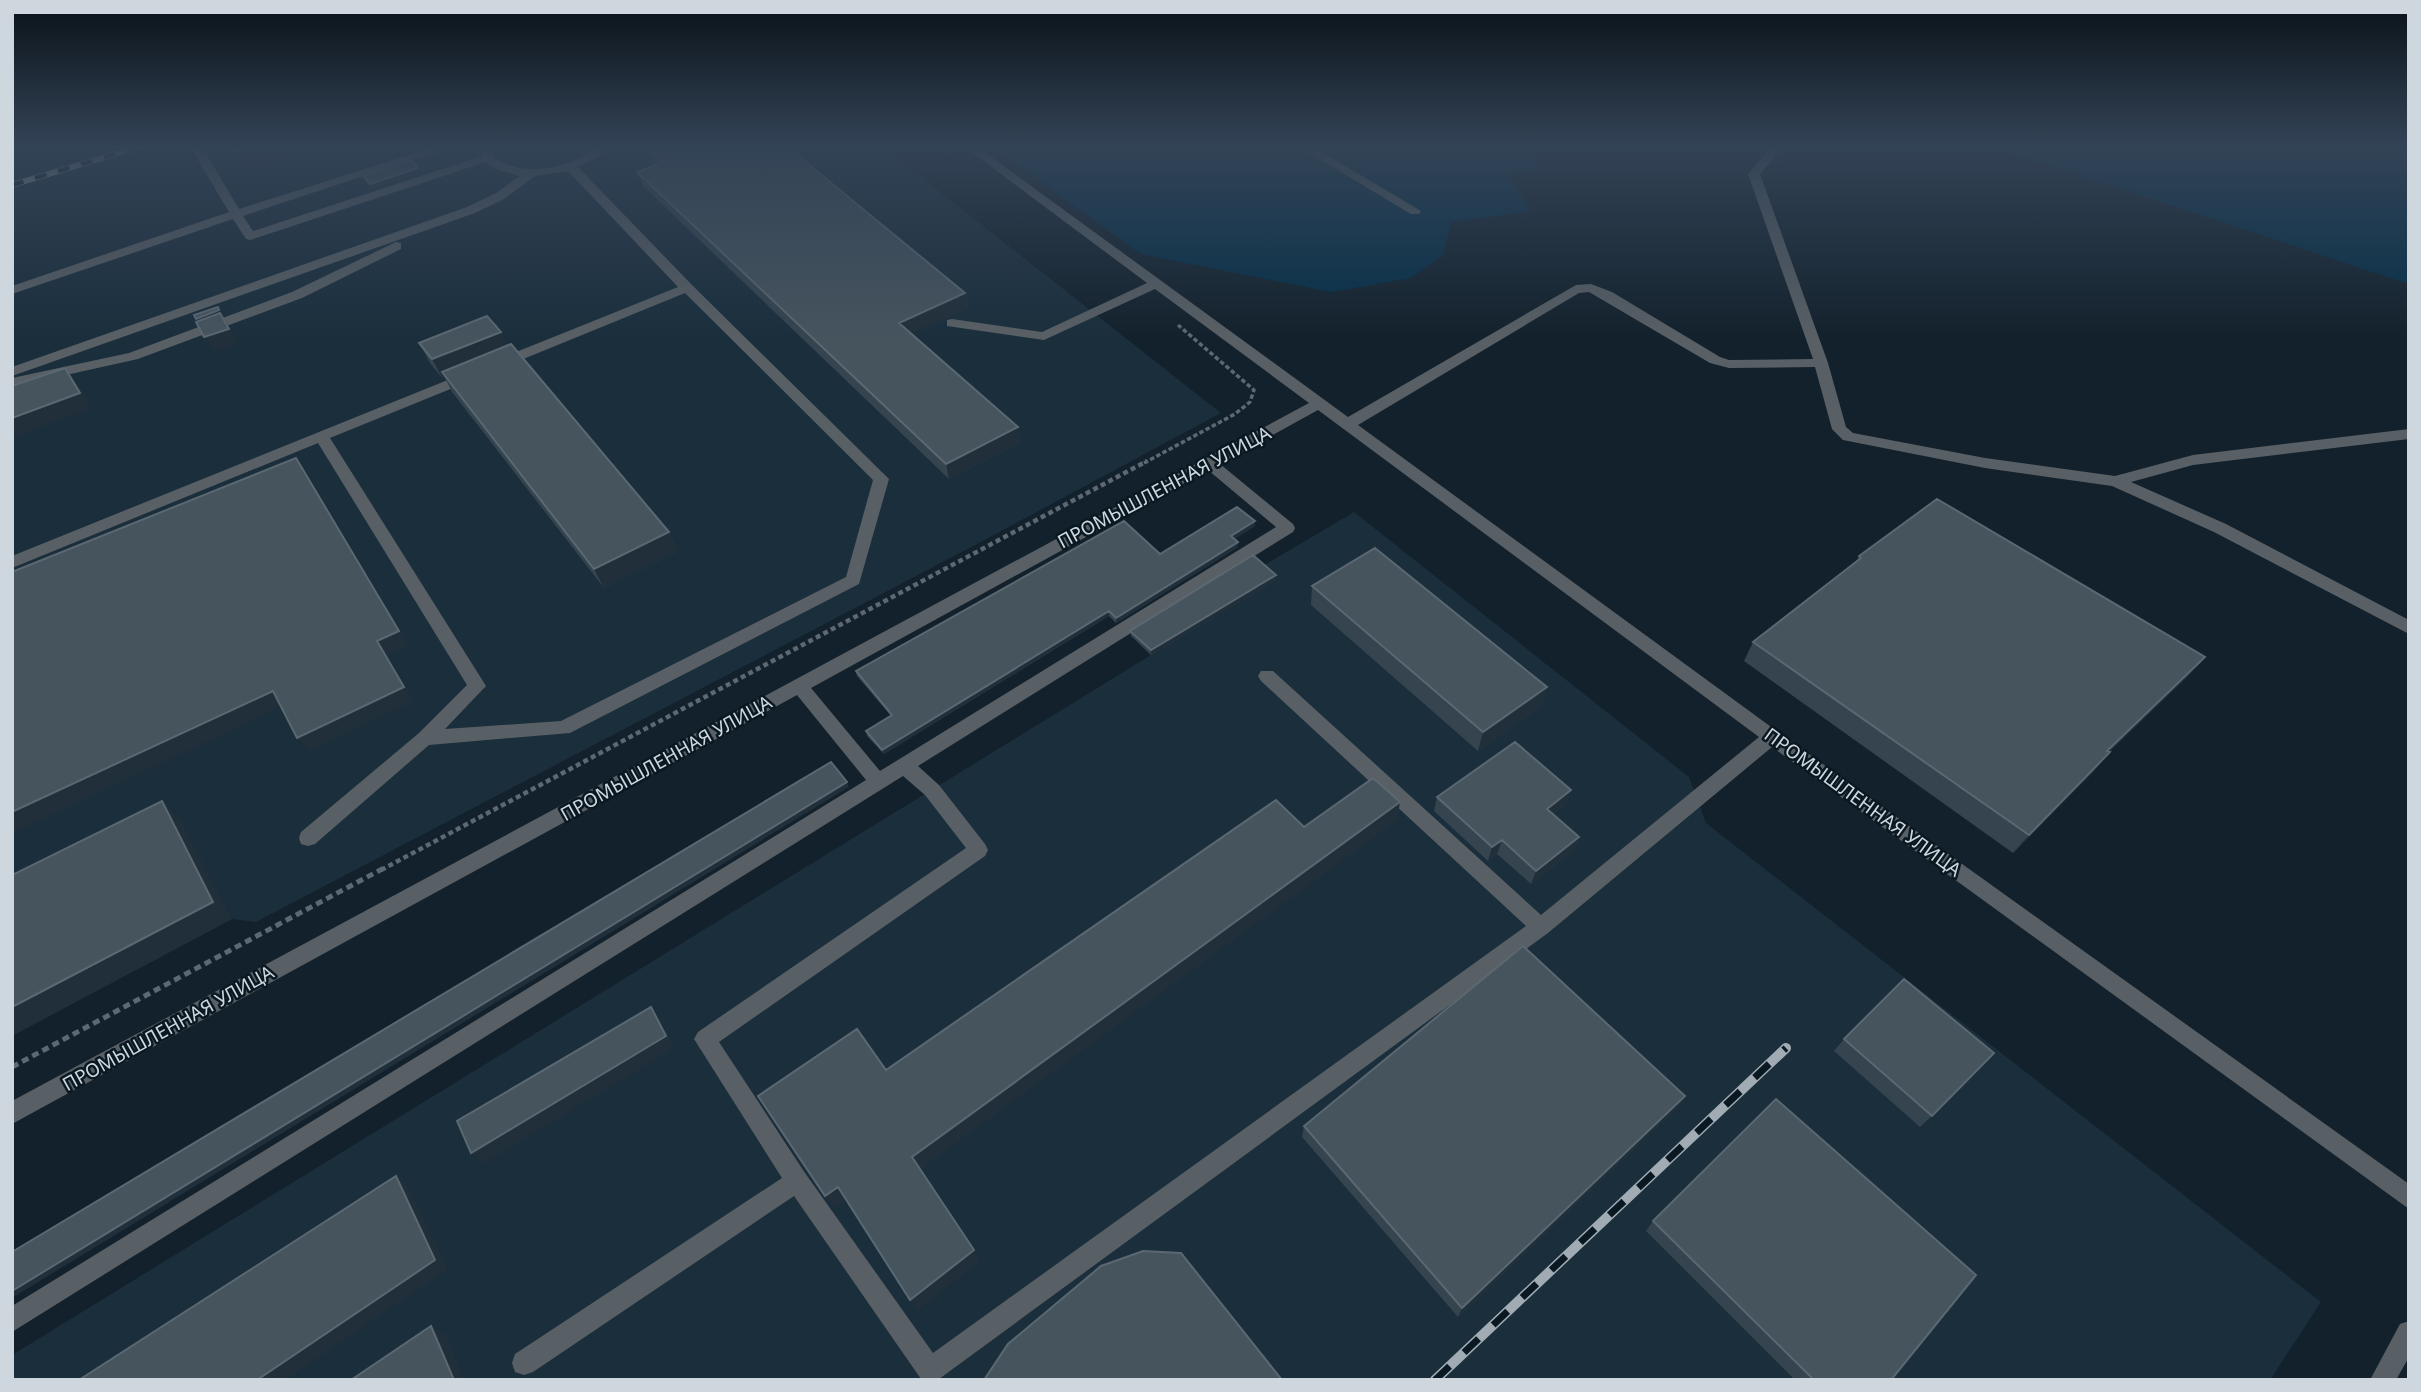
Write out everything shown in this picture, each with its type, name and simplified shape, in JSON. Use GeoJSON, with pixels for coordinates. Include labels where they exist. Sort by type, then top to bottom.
{"type":"FeatureCollection","features":[{"type":"Feature","properties":{"kind":"street"},"geometry":{"type":"LineString","coordinates":[[234,210],[250,236],[323,210]]}},
{"type":"Feature","properties":{"kind":"street"},"geometry":{"type":"LineString","coordinates":[[12,290],[249,210]]}},
{"type":"Feature","properties":{"kind":"street"},"geometry":{"type":"LineString","coordinates":[[12,372],[471,210]]}},
{"type":"Feature","properties":{"kind":"street"},"geometry":{"type":"LineString","coordinates":[[12,383],[133,356],[297,295],[471,210]]}},
{"type":"Feature","properties":{"kind":"street"},"geometry":{"type":"LineString","coordinates":[[425,738],[564,729],[853,580],[881,480],[613,210]]}},
{"type":"Feature","properties":{"kind":"street","name":"ПРОМЫШЛЕННАЯ УЛИЦА"},"geometry":{"type":"LineString","coordinates":[[1057,210],[1772,737],[2409,1198]]}},
{"type":"Feature","properties":{"kind":"street"},"geometry":{"type":"LineString","coordinates":[[1767,210],[1821,363],[1839,429],[1848,437],[1985,464],[2115,481],[2220,528],[2409,628]]}},
{"type":"Feature","properties":{"kind":"street"},"geometry":{"type":"LineString","coordinates":[[952,323],[1044,336],[1158,283]]}},
{"type":"Feature","properties":{"kind":"street"},"geometry":{"type":"LineString","coordinates":[[12,562],[688,288]]}},
{"type":"Feature","properties":{"kind":"street"},"geometry":{"type":"LineString","coordinates":[[1348,424],[1576,289],[1591,288],[1607,295],[1715,360],[1729,364],[1821,363]]}},
{"type":"Feature","properties":{"kind":"street","name":"ПРОМЫШЛЕННАЯ УЛИЦА"},"geometry":{"type":"LineString","coordinates":[[12,1113],[1320,403]]}},
{"type":"Feature","properties":{"kind":"street"},"geometry":{"type":"LineString","coordinates":[[2115,481],[2193,460],[2409,433]]}},
{"type":"Feature","properties":{"kind":"street"},"geometry":{"type":"LineString","coordinates":[[308,838],[425,738],[477,686],[321,436]]}},
{"type":"Feature","properties":{"kind":"street"},"geometry":{"type":"LineString","coordinates":[[12,1320],[1287,528],[1208,462]]}},
{"type":"Feature","properties":{"kind":"street"},"geometry":{"type":"LineString","coordinates":[[1267,676],[1541,927]]}},
{"type":"Feature","properties":{"kind":"street"},"geometry":{"type":"LineString","coordinates":[[799,685],[878,782]]}},
{"type":"Feature","properties":{"kind":"street"},"geometry":{"type":"LineString","coordinates":[[905,766],[932,790],[978,849],[705,1039],[923,1375],[1541,927],[1772,737]]}},
{"type":"Feature","properties":{"kind":"street"},"geometry":{"type":"LineString","coordinates":[[524,1363],[797,1181]]}},
{"type":"Feature","properties":{"kind":"street"},"geometry":{"type":"LineString","coordinates":[[2382,1380],[2409,1333]]}},
{"type":"Feature","properties":{"kind":"shaded area"},"geometry":{"type":"Polygon","coordinates":[[[12,210],[963,210],[1221,413],[256,922],[232,919],[12,1036],[12,210]]]}},
{"type":"Feature","properties":{"kind":"shaded area"},"geometry":{"type":"Polygon","coordinates":[[[1080,210],[1531,211],[1451,222],[1443,255],[1411,278],[1331,292],[1141,254],[1080,210]]]}},
{"type":"Feature","properties":{"kind":"shaded area"},"geometry":{"type":"Polygon","coordinates":[[[2185,210],[2409,210],[2409,284],[2185,210]]]}},
{"type":"Feature","properties":{"kind":"shaded area"},"geometry":{"type":"Polygon","coordinates":[[[1354,512],[1689,777],[1706,823],[2321,1302],[2270,1380],[12,1380],[12,1355],[1151,655],[1261,567],[1354,512]]]}},
{"type":"Feature","properties":{"kind":"building"},"geometry":{"type":"Polygon","coordinates":[[[677,210],[864,210],[965,293],[899,323],[1018,427],[946,464],[677,210]]]}},
{"type":"Feature","properties":{"kind":"building"},"geometry":{"type":"Polygon","coordinates":[[[218,307],[219,310],[196,319],[194,315],[218,307]]]}},
{"type":"Feature","properties":{"kind":"building"},"geometry":{"type":"Polygon","coordinates":[[[220,313],[229,329],[204,337],[196,322],[220,313]]]}},
{"type":"Feature","properties":{"kind":"building"},"geometry":{"type":"Polygon","coordinates":[[[487,316],[501,332],[432,359],[419,343],[487,316]]]}},
{"type":"Feature","properties":{"kind":"building"},"geometry":{"type":"Polygon","coordinates":[[[511,344],[669,532],[594,569],[442,372],[511,344]]]}},
{"type":"Feature","properties":{"kind":"building"},"geometry":{"type":"Polygon","coordinates":[[[65,368],[80,393],[12,418],[12,386],[65,368]]]}},
{"type":"Feature","properties":{"kind":"building"},"geometry":{"type":"Polygon","coordinates":[[[296,458],[399,631],[377,641],[404,687],[297,738],[273,691],[12,812],[12,572],[296,458]]]}},
{"type":"Feature","properties":{"kind":"building"},"geometry":{"type":"Polygon","coordinates":[[[1937,499],[2205,657],[2107,751],[2110,752],[2029,835],[1753,642],[1861,558],[1859,556],[1937,499]]]}},
{"type":"Feature","properties":{"kind":"building"},"geometry":{"type":"Polygon","coordinates":[[[1237,507],[1255,521],[1231,536],[1238,542],[1116,618],[1109,611],[882,750],[866,731],[892,715],[856,671],[1124,521],[1160,554],[1237,507]]]}},
{"type":"Feature","properties":{"kind":"building"},"geometry":{"type":"Polygon","coordinates":[[[1375,548],[1547,687],[1483,732],[1312,586],[1375,548]]]}},
{"type":"Feature","properties":{"kind":"building"},"geometry":{"type":"Polygon","coordinates":[[[1253,555],[1276,575],[1151,650],[1130,631],[1253,555]]]}},
{"type":"Feature","properties":{"kind":"building"},"geometry":{"type":"Polygon","coordinates":[[[1515,742],[1571,790],[1547,809],[1579,837],[1536,871],[1502,840],[1492,847],[1437,797],[1515,742]]]}},
{"type":"Feature","properties":{"kind":"building"},"geometry":{"type":"Polygon","coordinates":[[[831,762],[847,782],[12,1291],[12,1252],[831,762]]]}},
{"type":"Feature","properties":{"kind":"building"},"geometry":{"type":"Polygon","coordinates":[[[1373,778],[1400,802],[912,1157],[974,1250],[910,1300],[838,1187],[825,1196],[758,1096],[857,1029],[886,1070],[1276,800],[1304,827],[1373,778]]]}},
{"type":"Feature","properties":{"kind":"building"},"geometry":{"type":"Polygon","coordinates":[[[162,801],[213,902],[12,1007],[12,875],[162,801]]]}},
{"type":"Feature","properties":{"kind":"building"},"geometry":{"type":"Polygon","coordinates":[[[1523,946],[1685,1096],[1462,1308],[1304,1126],[1523,946]]]}},
{"type":"Feature","properties":{"kind":"building"},"geometry":{"type":"Polygon","coordinates":[[[1904,979],[1994,1053],[1932,1116],[1844,1039],[1904,979]]]}},
{"type":"Feature","properties":{"kind":"building"},"geometry":{"type":"Polygon","coordinates":[[[651,1007],[666,1036],[471,1153],[457,1121],[651,1007]]]}},
{"type":"Feature","properties":{"kind":"building"},"geometry":{"type":"Polygon","coordinates":[[[1776,1099],[1976,1275],[1891,1380],[1814,1380],[1653,1221],[1776,1099]]]}},
{"type":"Feature","properties":{"kind":"building"},"geometry":{"type":"Polygon","coordinates":[[[396,1176],[435,1260],[257,1380],[79,1380],[396,1176]]]}},
{"type":"Feature","properties":{"kind":"building"},"geometry":{"type":"Polygon","coordinates":[[[1143,1251],[1181,1253],[1282,1380],[984,1380],[1008,1344],[1101,1266],[1143,1251]]]}},
{"type":"Feature","properties":{"kind":"building"},"geometry":{"type":"Polygon","coordinates":[[[431,1326],[454,1380],[351,1380],[431,1326]]]}},
{"type":"Feature","properties":{"kind":"railway"},"geometry":{"type":"LineString","coordinates":[[1435,1380],[1786,1048]]}}]}
